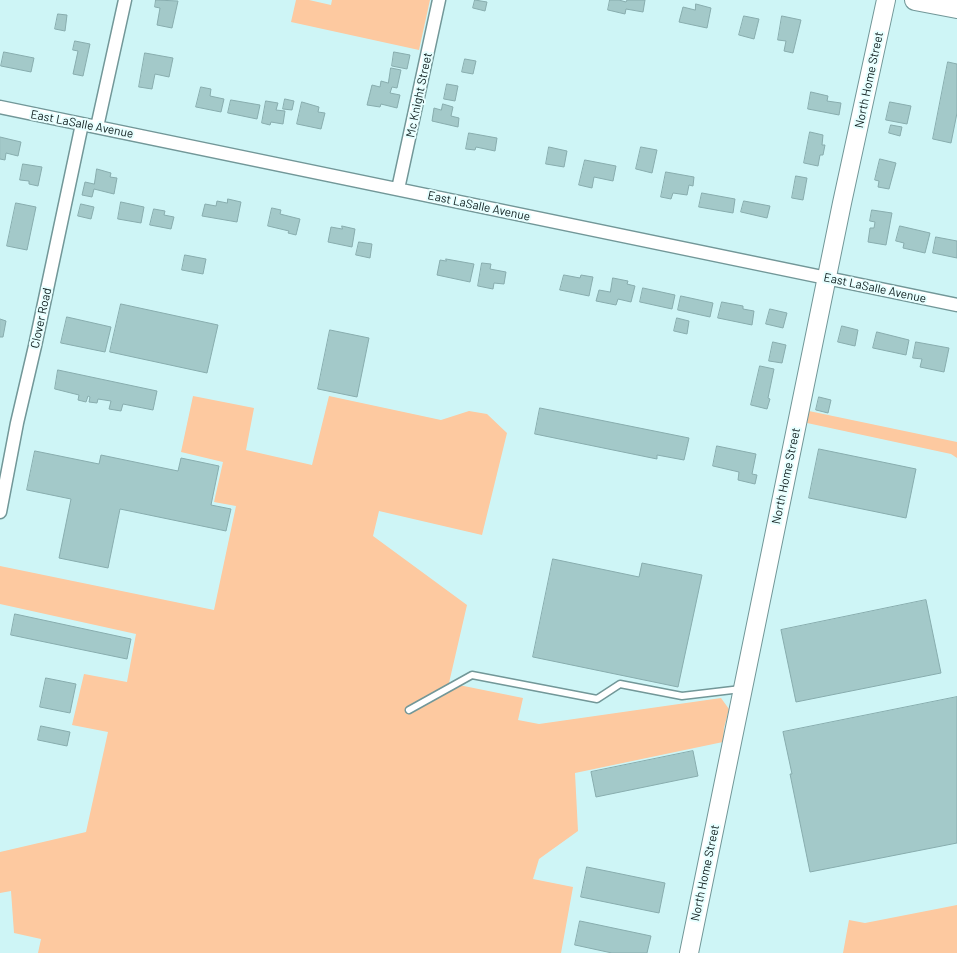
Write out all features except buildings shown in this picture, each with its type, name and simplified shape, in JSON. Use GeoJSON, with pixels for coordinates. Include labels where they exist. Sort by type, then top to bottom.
{"type":"FeatureCollection","features":[{"type":"Feature","properties":{"kind":"main road"},"geometry":{"type":"LineString","coordinates":[[915,0],[957,8]]}},
{"type":"Feature","properties":{"kind":"street"},"geometry":{"type":"LineString","coordinates":[[98,128],[126,0]]}},
{"type":"Feature","properties":{"kind":"street","name":"Mc Knight Street"},"geometry":{"type":"LineString","coordinates":[[398,189],[439,0]]}},
{"type":"Feature","properties":{"kind":"street","name":"North Home Street"},"geometry":{"type":"LineString","coordinates":[[689,953],[742,689],[886,0]]}},
{"type":"Feature","properties":{"kind":"street","name":"East LaSalle Avenue"},"geometry":{"type":"LineString","coordinates":[[0,107],[957,305]]}},
{"type":"Feature","properties":{"kind":"street","name":"Clover Road"},"geometry":{"type":"LineString","coordinates":[[0,512],[17,423],[82,124]]}},
{"type":"Feature","properties":{"kind":"lane"},"geometry":{"type":"LineString","coordinates":[[409,710],[472,674],[597,699],[620,684],[682,696],[742,689]]}},
{"type":"Feature","properties":{"kind":"shaded area"},"geometry":{"type":"Polygon","coordinates":[[[296,0],[309,0],[331,5],[332,0],[430,0],[419,50],[291,22],[296,0]]]}},
{"type":"Feature","properties":{"kind":"shaded area"},"geometry":{"type":"Polygon","coordinates":[[[193,396],[254,408],[246,450],[312,465],[329,396],[441,420],[469,411],[487,414],[507,433],[482,535],[379,511],[373,536],[467,605],[449,683],[523,698],[518,720],[539,724],[721,698],[729,709],[724,728],[723,742],[575,773],[578,831],[539,859],[533,879],[573,887],[561,953],[38,953],[41,939],[14,933],[11,891],[0,893],[0,852],[86,832],[108,732],[72,725],[84,674],[127,682],[136,634],[0,604],[0,566],[214,610],[236,506],[214,502],[223,462],[181,452],[193,396]]]}},
{"type":"Feature","properties":{"kind":"shaded area"},"geometry":{"type":"Polygon","coordinates":[[[809,411],[957,442],[957,458],[951,454],[807,423],[809,411]]]}},
{"type":"Feature","properties":{"kind":"shaded area"},"geometry":{"type":"Polygon","coordinates":[[[957,905],[957,953],[843,953],[849,920],[865,923],[957,905]]]}}]}
